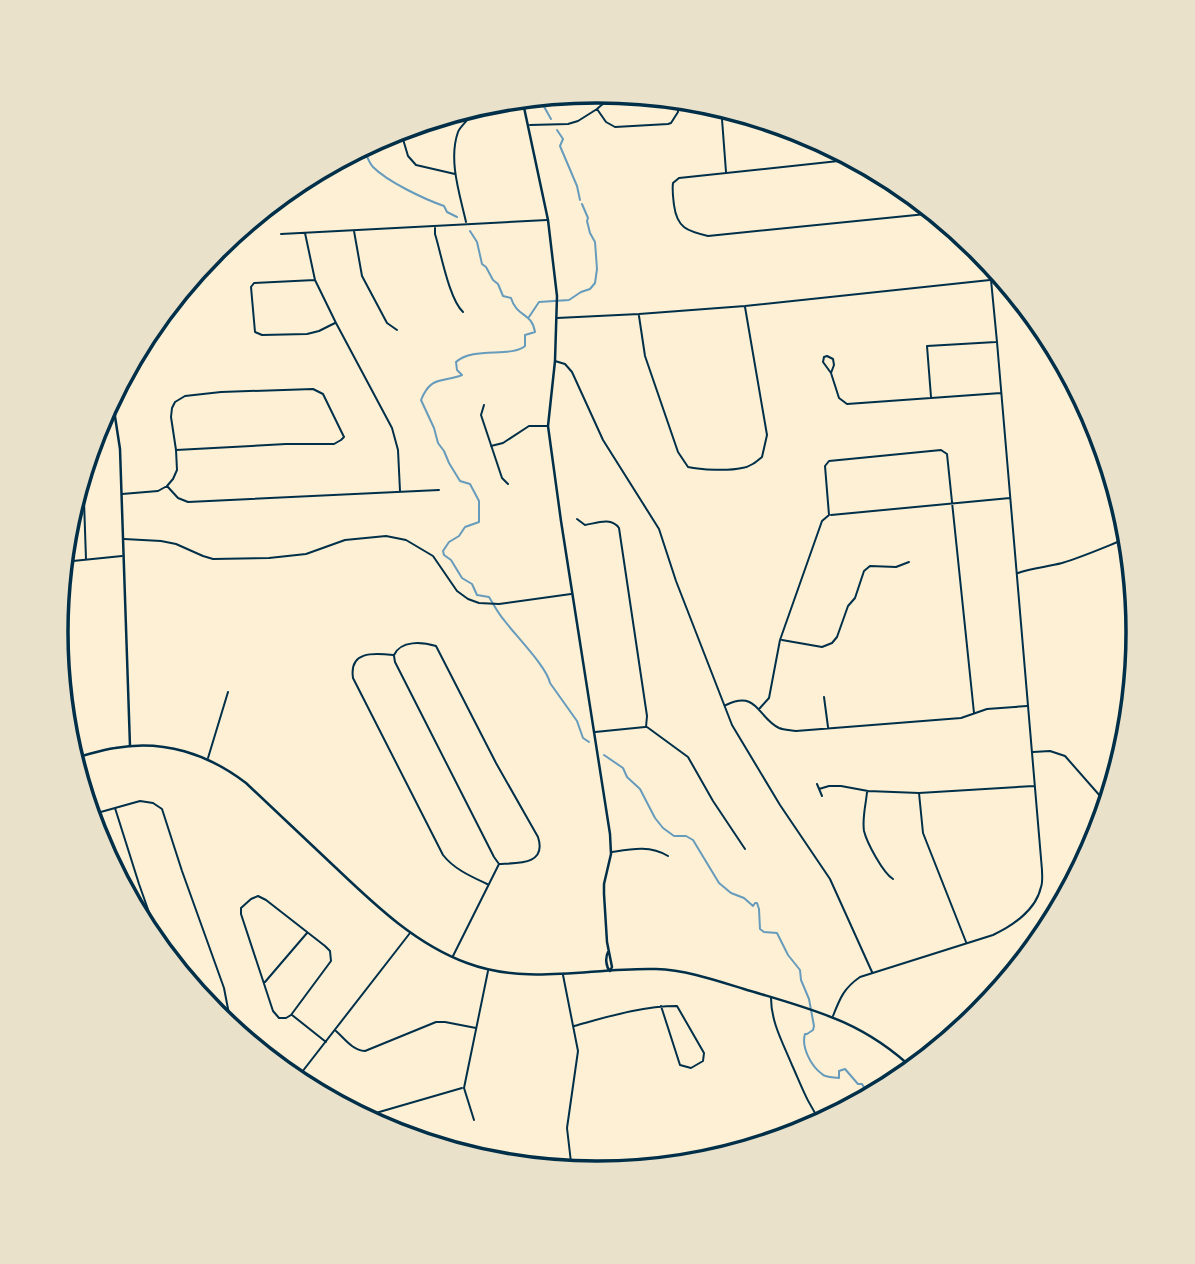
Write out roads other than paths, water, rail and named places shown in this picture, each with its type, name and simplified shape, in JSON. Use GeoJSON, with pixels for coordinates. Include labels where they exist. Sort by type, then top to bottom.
{"type":"FeatureCollection","features":[{"type":"Feature","properties":{"kind":"main road"},"geometry":{"type":"LineString","coordinates":[[524,108],[548,220],[557,300],[555,361],[548,426],[610,834],[611,853],[604,887],[610,971]]}},
{"type":"Feature","properties":{"kind":"main road"},"geometry":{"type":"LineString","coordinates":[[115,415],[120,440],[130,746]]}},
{"type":"Feature","properties":{"kind":"main road"},"geometry":{"type":"LineString","coordinates":[[83,756],[130,746],[157,746],[178,749],[229,770],[380,909],[452,957],[488,970],[520,975],[656,969],[685,972],[833,1017],[869,1034],[906,1062]]}},
{"type":"Feature","properties":{"kind":"street"},"geometry":{"type":"LineString","coordinates":[[529,125],[568,124],[578,121],[603,103]]}},
{"type":"Feature","properties":{"kind":"street"},"geometry":{"type":"LineString","coordinates":[[597,108],[606,122],[615,127],[668,124],[678,109]]}},
{"type":"Feature","properties":{"kind":"street"},"geometry":{"type":"LineString","coordinates":[[722,118],[726,173]]}},
{"type":"Feature","properties":{"kind":"street"},"geometry":{"type":"LineString","coordinates":[[466,223],[454,149],[458,130],[468,119]]}},
{"type":"Feature","properties":{"kind":"street"},"geometry":{"type":"LineString","coordinates":[[403,140],[408,156],[416,164],[456,174]]}},
{"type":"Feature","properties":{"kind":"street"},"geometry":{"type":"LineString","coordinates":[[839,161],[679,178],[673,183],[672,189],[676,216],[689,232],[708,236],[923,214]]}},
{"type":"Feature","properties":{"kind":"street"},"geometry":{"type":"LineString","coordinates":[[281,234],[548,220]]}},
{"type":"Feature","properties":{"kind":"street"},"geometry":{"type":"LineString","coordinates":[[435,226],[453,295],[457,306],[463,312]]}},
{"type":"Feature","properties":{"kind":"street"},"geometry":{"type":"LineString","coordinates":[[354,231],[362,276],[387,323],[397,330]]}},
{"type":"Feature","properties":{"kind":"street"},"geometry":{"type":"LineString","coordinates":[[306,233],[315,280],[392,428],[398,450],[400,491]]}},
{"type":"Feature","properties":{"kind":"street"},"geometry":{"type":"LineString","coordinates":[[557,318],[745,306],[991,279],[1042,887],[1036,900],[1013,924],[993,935],[860,977],[849,984],[839,999],[833,1017]]}},
{"type":"Feature","properties":{"kind":"street"},"geometry":{"type":"LineString","coordinates":[[315,280],[254,283],[251,287],[255,332],[262,335],[307,334],[336,323]]}},
{"type":"Feature","properties":{"kind":"street"},"geometry":{"type":"LineString","coordinates":[[639,314],[645,356],[682,459],[688,467],[697,469],[740,469],[762,457],[767,435],[745,306]]}},
{"type":"Feature","properties":{"kind":"street"},"geometry":{"type":"LineString","coordinates":[[931,398],[927,346],[998,342]]}},
{"type":"Feature","properties":{"kind":"street"},"geometry":{"type":"LineString","coordinates":[[555,361],[565,364],[572,372],[603,440],[659,529],[676,581],[732,725],[780,805],[830,879],[872,973]]}},
{"type":"Feature","properties":{"kind":"street"},"geometry":{"type":"LineString","coordinates":[[831,373],[839,398],[847,404],[1002,393]]}},
{"type":"Feature","properties":{"kind":"street"},"geometry":{"type":"LineString","coordinates":[[121,494],[158,491],[173,479],[177,470],[171,416],[175,402],[185,396],[313,389],[323,394],[344,437],[334,444],[286,443],[176,450]]}},
{"type":"Feature","properties":{"kind":"street"},"geometry":{"type":"LineString","coordinates":[[484,405],[481,415],[502,478],[508,484]]}},
{"type":"Feature","properties":{"kind":"street"},"geometry":{"type":"LineString","coordinates":[[492,446],[503,443],[528,426],[548,426]]}},
{"type":"Feature","properties":{"kind":"street"},"geometry":{"type":"LineString","coordinates":[[829,515],[825,466],[829,461],[942,450],[947,454],[974,713]]}},
{"type":"Feature","properties":{"kind":"street"},"geometry":{"type":"LineString","coordinates":[[167,486],[178,498],[188,502],[439,490]]}},
{"type":"Feature","properties":{"kind":"street"},"geometry":{"type":"LineString","coordinates":[[760,708],[769,698],[780,640],[822,521],[829,515],[1011,498]]}},
{"type":"Feature","properties":{"kind":"street"},"geometry":{"type":"LineString","coordinates":[[84,503],[86,559]]}},
{"type":"Feature","properties":{"kind":"street"},"geometry":{"type":"LineString","coordinates":[[576,519],[585,524],[610,521],[619,528],[647,716],[646,727]]}},
{"type":"Feature","properties":{"kind":"street"},"geometry":{"type":"LineString","coordinates":[[123,539],[176,544],[214,559],[306,555],[345,540],[386,536],[406,540],[427,552],[437,561],[457,591],[479,604],[499,604],[573,593]]}},
{"type":"Feature","properties":{"kind":"street"},"geometry":{"type":"LineString","coordinates":[[1017,573],[1069,561],[1119,541]]}},
{"type":"Feature","properties":{"kind":"street"},"geometry":{"type":"LineString","coordinates":[[73,561],[123,556]]}},
{"type":"Feature","properties":{"kind":"street"},"geometry":{"type":"LineString","coordinates":[[780,640],[822,647],[832,643],[837,637],[848,606],[855,598],[864,571],[870,566],[896,567],[909,562]]}},
{"type":"Feature","properties":{"kind":"street"},"geometry":{"type":"LineString","coordinates":[[426,643],[436,646],[496,763],[538,837],[540,850],[535,858],[499,864],[396,662],[394,655],[402,646],[426,643]]}},
{"type":"Feature","properties":{"kind":"street"},"geometry":{"type":"LineString","coordinates":[[394,655],[367,654],[360,657],[354,663],[353,678],[443,855],[463,873],[488,885]]}},
{"type":"Feature","properties":{"kind":"street"},"geometry":{"type":"LineString","coordinates":[[207,759],[228,692]]}},
{"type":"Feature","properties":{"kind":"street"},"geometry":{"type":"LineString","coordinates":[[824,696],[828,728]]}},
{"type":"Feature","properties":{"kind":"street"},"geometry":{"type":"LineString","coordinates":[[726,705],[734,701],[744,701],[760,708],[765,718],[780,728],[796,731],[961,718],[987,709],[1028,705]]}},
{"type":"Feature","properties":{"kind":"street"},"geometry":{"type":"LineString","coordinates":[[595,732],[646,727],[688,757],[745,849]]}},
{"type":"Feature","properties":{"kind":"street"},"geometry":{"type":"LineString","coordinates":[[1032,752],[1049,751],[1065,756],[1101,797]]}},
{"type":"Feature","properties":{"kind":"street"},"geometry":{"type":"LineString","coordinates":[[817,783],[822,796]]}},
{"type":"Feature","properties":{"kind":"street"},"geometry":{"type":"LineString","coordinates":[[819,789],[841,786],[867,791],[919,793],[1035,786]]}},
{"type":"Feature","properties":{"kind":"street"},"geometry":{"type":"LineString","coordinates":[[867,791],[863,820],[865,833],[884,871],[893,879]]}},
{"type":"Feature","properties":{"kind":"street"},"geometry":{"type":"LineString","coordinates":[[919,793],[923,833],[967,943]]}},
{"type":"Feature","properties":{"kind":"street"},"geometry":{"type":"LineString","coordinates":[[100,813],[146,801],[162,809],[224,988],[228,1011]]}},
{"type":"Feature","properties":{"kind":"street"},"geometry":{"type":"LineString","coordinates":[[115,808],[150,914]]}},
{"type":"Feature","properties":{"kind":"street"},"geometry":{"type":"LineString","coordinates":[[611,853],[639,847],[668,856]]}},
{"type":"Feature","properties":{"kind":"street"},"geometry":{"type":"LineString","coordinates":[[452,957],[499,864]]}},
{"type":"Feature","properties":{"kind":"street"},"geometry":{"type":"LineString","coordinates":[[258,896],[307,933],[330,951],[331,961],[291,1015],[279,1018],[273,1011],[241,908],[258,896]]}},
{"type":"Feature","properties":{"kind":"street"},"geometry":{"type":"LineString","coordinates":[[302,1072],[411,932]]}},
{"type":"Feature","properties":{"kind":"street"},"geometry":{"type":"LineString","coordinates":[[264,983],[307,933]]}},
{"type":"Feature","properties":{"kind":"street"},"geometry":{"type":"LineString","coordinates":[[474,1120],[464,1088],[488,970]]}},
{"type":"Feature","properties":{"kind":"street"},"geometry":{"type":"LineString","coordinates":[[563,974],[578,1051],[568,1128],[571,1160]]}},
{"type":"Feature","properties":{"kind":"street"},"geometry":{"type":"LineString","coordinates":[[771,997],[771,1013],[778,1032],[806,1099],[816,1114]]}},
{"type":"Feature","properties":{"kind":"street"},"geometry":{"type":"LineString","coordinates":[[574,1026],[622,1013],[661,1006],[677,1006],[704,1053],[702,1061],[691,1068],[680,1065],[661,1006]]}},
{"type":"Feature","properties":{"kind":"street"},"geometry":{"type":"LineString","coordinates":[[291,1015],[326,1042]]}},
{"type":"Feature","properties":{"kind":"street"},"geometry":{"type":"LineString","coordinates":[[335,1030],[351,1046],[365,1051],[436,1022],[476,1028]]}},
{"type":"Feature","properties":{"kind":"street"},"geometry":{"type":"LineString","coordinates":[[376,1113],[464,1088]]}},
{"type":"Feature","properties":{"kind":"waterway"},"geometry":{"type":"LineString","coordinates":[[544,106],[551,119]]}},
{"type":"Feature","properties":{"kind":"waterway"},"geometry":{"type":"LineString","coordinates":[[557,130],[563,139],[560,146],[580,200]]}},
{"type":"Feature","properties":{"kind":"waterway"},"geometry":{"type":"LineString","coordinates":[[367,155],[380,173],[407,190],[444,206],[447,212],[457,217]]}},
{"type":"Feature","properties":{"kind":"waterway"},"geometry":{"type":"LineString","coordinates":[[529,317],[539,302],[569,300],[590,289],[595,283],[595,242],[582,204]]}},
{"type":"Feature","properties":{"kind":"waterway"},"geometry":{"type":"LineString","coordinates":[[470,231],[477,242],[482,264],[498,284],[503,296],[511,298],[517,309],[531,321],[535,332],[525,335],[525,346],[519,349],[463,357],[456,362],[457,370],[462,375],[433,383],[421,400],[449,463],[460,481],[470,484],[479,501],[479,522],[465,527],[443,551],[462,578],[472,584],[477,595],[489,597],[548,676],[550,683],[577,721],[583,738],[589,742]]}},
{"type":"Feature","properties":{"kind":"waterway"},"geometry":{"type":"LineString","coordinates":[[604,755],[623,768],[627,777],[640,789],[663,828],[674,836],[686,836],[693,840],[719,883],[753,906],[757,903],[760,929],[777,933],[788,955],[800,970],[814,1026],[813,1030],[805,1034],[804,1039],[811,1061],[818,1071],[828,1077],[839,1078],[839,1071],[845,1069],[865,1088]]}}]}
